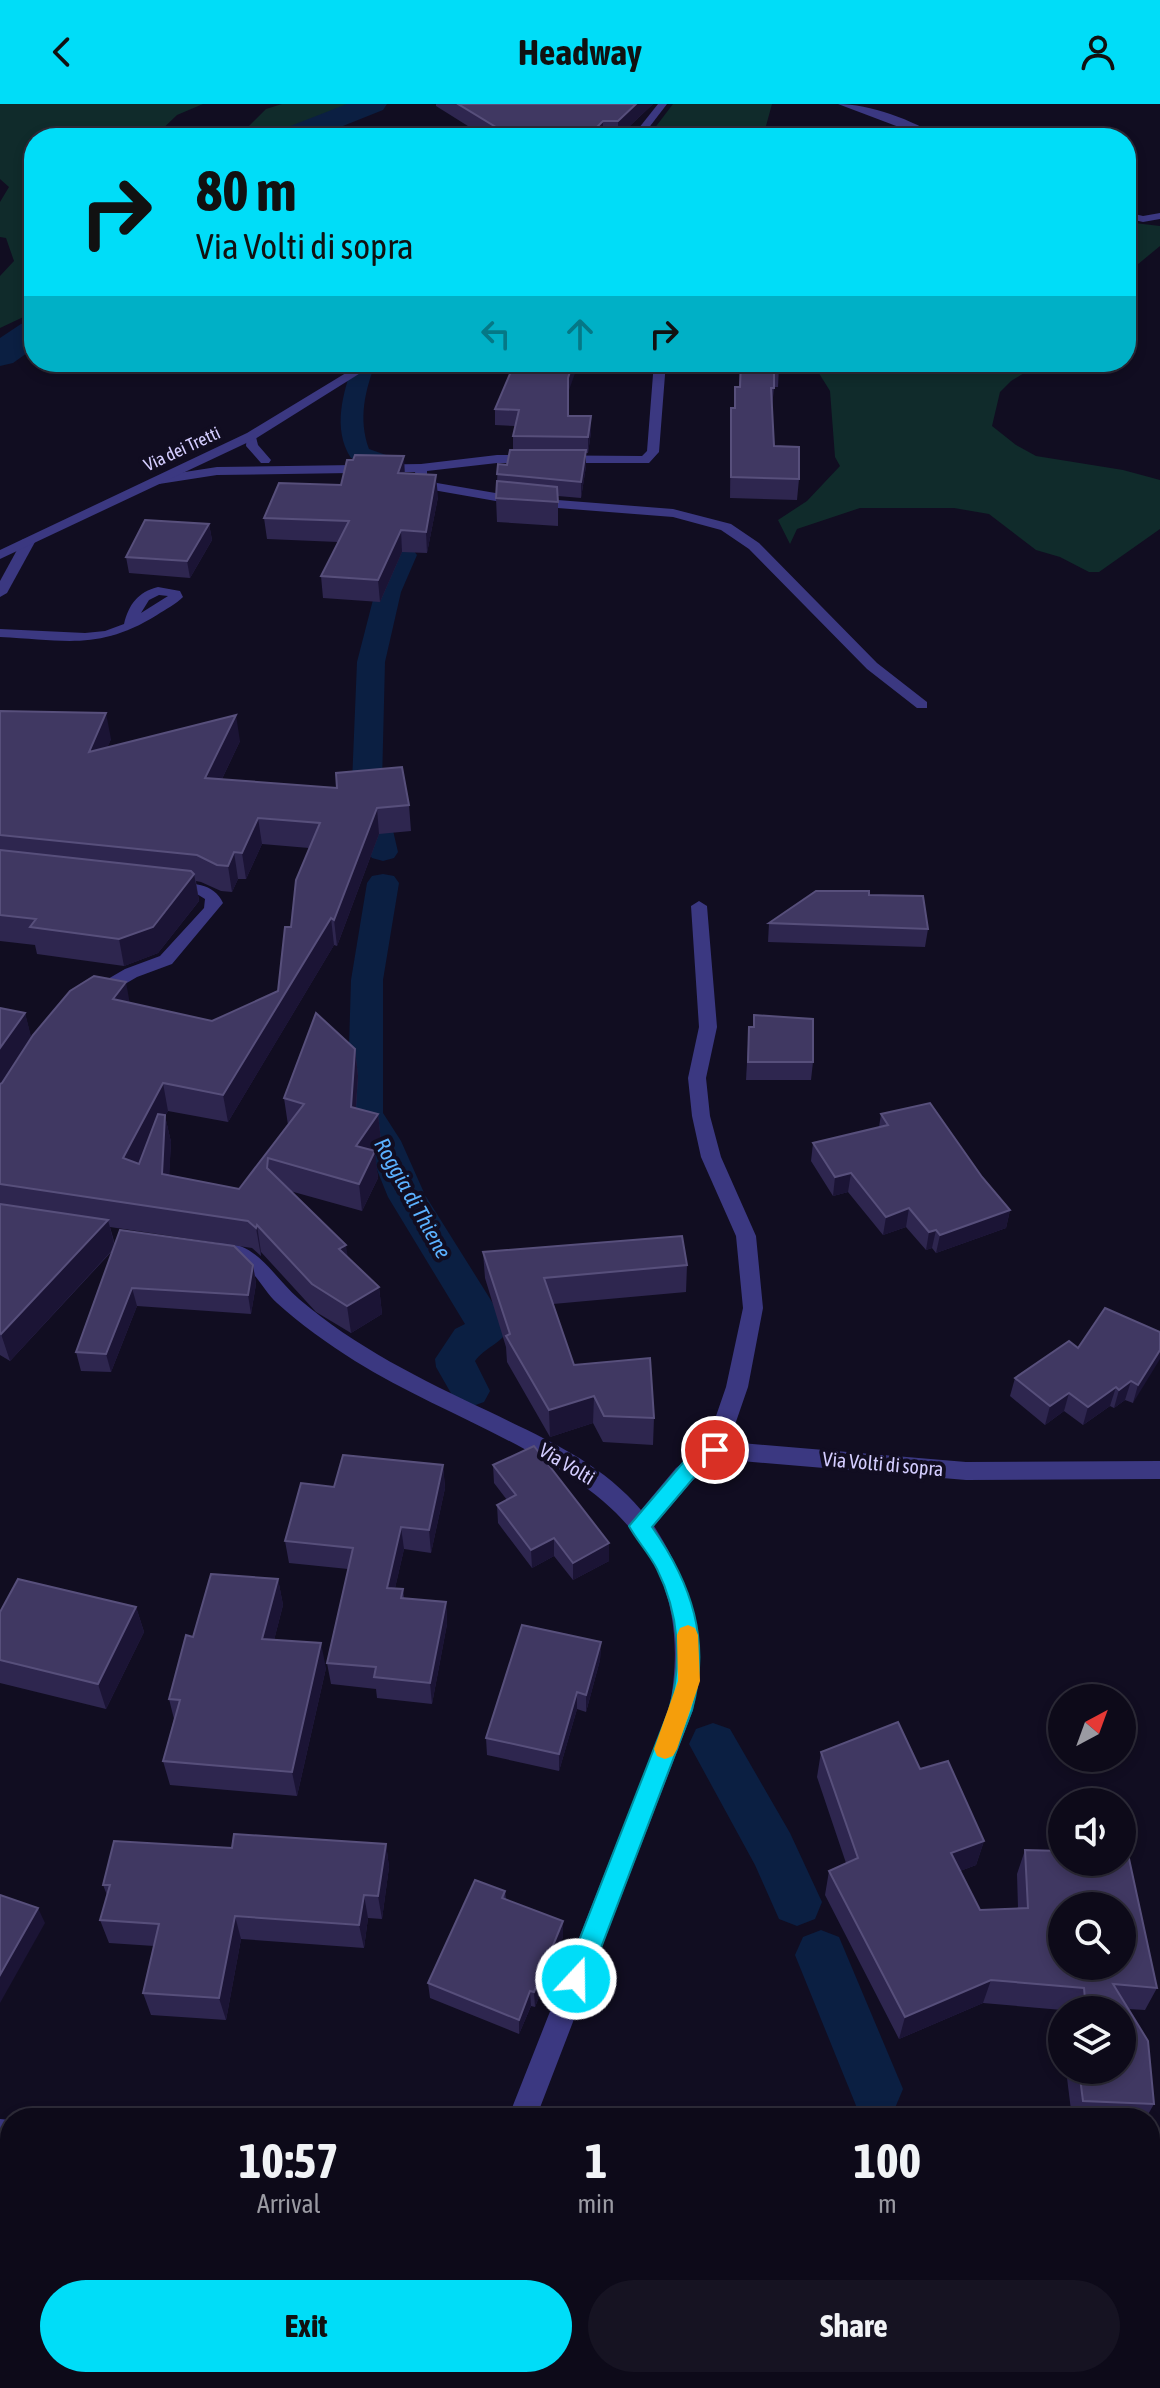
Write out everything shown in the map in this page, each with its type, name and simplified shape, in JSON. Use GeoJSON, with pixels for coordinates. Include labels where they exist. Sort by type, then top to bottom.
{"type":"FeatureCollection","features":[{"type":"Feature","properties":{"kind":"street"},"geometry":{"type":"LineString","coordinates":[[644,128],[663,104]]}},
{"type":"Feature","properties":{"kind":"street"},"geometry":{"type":"LineString","coordinates":[[842,104],[913,128]]}},
{"type":"Feature","properties":{"kind":"street"},"geometry":{"type":"LineString","coordinates":[[1136,217],[1160,216]]}},
{"type":"Feature","properties":{"kind":"street","name":"Via dei Tretti"},"geometry":{"type":"LineString","coordinates":[[0,555],[251,436],[358,372]]}},
{"type":"Feature","properties":{"kind":"street"},"geometry":{"type":"LineString","coordinates":[[208,457],[233,466],[269,465],[309,469],[421,468],[497,459],[645,460],[653,452],[659,372]]}},
{"type":"Feature","properties":{"kind":"street"},"geometry":{"type":"LineString","coordinates":[[251,436],[252,446],[269,465]]}},
{"type":"Feature","properties":{"kind":"street"},"geometry":{"type":"LineString","coordinates":[[159,480],[269,465]]}},
{"type":"Feature","properties":{"kind":"street"},"geometry":{"type":"LineString","coordinates":[[421,468],[421,479],[433,486],[519,501],[673,513],[726,527],[754,546],[872,666],[922,705]]}},
{"type":"Feature","properties":{"kind":"street"},"geometry":{"type":"LineString","coordinates":[[0,593],[28,542]]}},
{"type":"Feature","properties":{"kind":"street"},"geometry":{"type":"LineString","coordinates":[[0,633],[97,637],[117,633],[130,626]]}},
{"type":"Feature","properties":{"kind":"street"},"geometry":{"type":"LineString","coordinates":[[80,1003],[131,973],[166,960],[215,903],[212,896],[201,890],[149,883]]}},
{"type":"Feature","properties":{"kind":"street"},"geometry":{"type":"LineString","coordinates":[[640,1526],[659,1508],[699,1457],[715,1450],[737,1387],[753,1308],[746,1236],[711,1157],[701,1116],[697,1078],[708,1027],[699,906]]}},
{"type":"Feature","properties":{"kind":"street","name":"Via Volti"},"geometry":{"type":"LineString","coordinates":[[202,1248],[245,1256],[274,1288],[318,1326],[400,1377],[562,1459],[601,1484],[640,1526],[665,1562],[680,1598],[689,1641],[689,1681],[681,1710],[526,2108]]}},
{"type":"Feature","properties":{"kind":"street","name":"Via Volti di sopra"},"geometry":{"type":"LineString","coordinates":[[715,1450],[966,1471],[1160,1470]]}},
{"type":"Feature","properties":{"kind":"green space"},"geometry":{"type":"Polygon","coordinates":[[[0,104],[203,104],[177,115],[163,128],[24,128],[24,317],[0,328],[0,276],[14,261],[6,238],[0,237],[0,202],[9,187],[0,179],[0,104]]]}},
{"type":"Feature","properties":{"kind":"green space"},"geometry":{"type":"Polygon","coordinates":[[[282,104],[386,104],[338,128],[247,128],[266,109],[282,104]]]}},
{"type":"Feature","properties":{"kind":"green space"},"geometry":{"type":"Polygon","coordinates":[[[673,104],[772,104],[767,128],[655,128],[673,104]]]}},
{"type":"Feature","properties":{"kind":"green space"},"geometry":{"type":"Polygon","coordinates":[[[1136,223],[1160,226],[1160,246],[1136,266],[1136,223]]]}},
{"type":"Feature","properties":{"kind":"green space"},"geometry":{"type":"Polygon","coordinates":[[[818,372],[1026,372],[1000,392],[992,426],[1036,456],[1123,470],[1160,480],[1160,529],[1099,572],[1089,572],[1060,557],[1036,550],[989,514],[954,508],[860,508],[797,529],[790,544],[778,520],[807,501],[840,466],[835,457],[830,391],[818,372]]]}},
{"type":"Feature","properties":{"kind":"building"},"geometry":{"type":"Polygon","coordinates":[[[458,104],[636,104],[618,121],[603,121],[596,128],[498,128],[458,104]]]}},
{"type":"Feature","properties":{"kind":"building"},"geometry":{"type":"Polygon","coordinates":[[[511,372],[570,372],[568,416],[591,416],[588,437],[513,436],[519,410],[495,409],[511,372]]]}},
{"type":"Feature","properties":{"kind":"building"},"geometry":{"type":"Polygon","coordinates":[[[741,372],[774,372],[774,388],[771,388],[774,446],[799,447],[799,479],[731,477],[731,408],[735,408],[735,387],[740,387],[741,372]]]}},
{"type":"Feature","properties":{"kind":"building"},"geometry":{"type":"Polygon","coordinates":[[[510,450],[586,450],[581,482],[497,474],[498,464],[507,465],[510,450]]]}},
{"type":"Feature","properties":{"kind":"building"},"geometry":{"type":"Polygon","coordinates":[[[355,455],[404,456],[398,473],[436,475],[426,532],[401,530],[378,580],[321,576],[349,521],[264,518],[279,483],[341,485],[347,460],[353,460],[355,455]]]}},
{"type":"Feature","properties":{"kind":"building"},"geometry":{"type":"Polygon","coordinates":[[[497,481],[557,487],[558,502],[496,498],[497,481]]]}},
{"type":"Feature","properties":{"kind":"building"},"geometry":{"type":"Polygon","coordinates":[[[145,520],[209,524],[187,561],[126,557],[145,520]]]}},
{"type":"Feature","properties":{"kind":"building"},"geometry":{"type":"Polygon","coordinates":[[[0,711],[106,713],[89,752],[236,715],[205,778],[337,788],[336,773],[402,767],[409,805],[377,808],[334,920],[331,918],[223,1095],[163,1083],[123,1158],[139,1164],[158,1114],[165,1115],[162,1174],[239,1189],[304,1104],[284,1098],[316,1013],[355,1049],[351,1107],[378,1114],[356,1146],[375,1151],[359,1184],[268,1158],[267,1168],[346,1245],[339,1249],[379,1287],[347,1306],[312,1284],[257,1225],[256,1228],[248,1221],[0,1184],[0,1084],[33,1035],[70,991],[94,976],[126,982],[113,999],[212,1021],[278,991],[285,927],[291,927],[296,880],[320,823],[258,818],[242,853],[234,852],[228,866],[217,865],[197,855],[0,835],[0,711]]]}},
{"type":"Feature","properties":{"kind":"building"},"geometry":{"type":"Polygon","coordinates":[[[0,850],[191,871],[194,874],[153,927],[119,939],[30,927],[36,919],[0,915],[0,850]]]}},
{"type":"Feature","properties":{"kind":"building"},"geometry":{"type":"Polygon","coordinates":[[[816,891],[869,891],[869,895],[923,896],[928,929],[769,923],[816,891]]]}},
{"type":"Feature","properties":{"kind":"building"},"geometry":{"type":"Polygon","coordinates":[[[0,1008],[25,1013],[0,1048],[0,1008]]]}},
{"type":"Feature","properties":{"kind":"building"},"geometry":{"type":"Polygon","coordinates":[[[754,1015],[813,1019],[813,1062],[748,1062],[749,1027],[754,1027],[754,1015]]]}},
{"type":"Feature","properties":{"kind":"building"},"geometry":{"type":"Polygon","coordinates":[[[930,1103],[982,1177],[1010,1210],[940,1235],[936,1230],[929,1232],[909,1208],[886,1217],[851,1173],[835,1177],[813,1143],[888,1125],[881,1114],[930,1103]]]}},
{"type":"Feature","properties":{"kind":"building"},"geometry":{"type":"Polygon","coordinates":[[[0,1204],[108,1220],[1,1334],[0,1333],[0,1204]]]}},
{"type":"Feature","properties":{"kind":"building"},"geometry":{"type":"Polygon","coordinates":[[[120,1230],[234,1246],[253,1265],[248,1295],[132,1288],[106,1354],[76,1352],[120,1230]]]}},
{"type":"Feature","properties":{"kind":"building"},"geometry":{"type":"Polygon","coordinates":[[[682,1236],[687,1265],[544,1278],[574,1365],[650,1358],[654,1418],[604,1416],[594,1396],[549,1410],[506,1336],[510,1334],[483,1252],[682,1236]]]}},
{"type":"Feature","properties":{"kind":"building"},"geometry":{"type":"Polygon","coordinates":[[[1105,1308],[1160,1332],[1160,1350],[1138,1385],[1131,1381],[1119,1390],[1116,1387],[1088,1407],[1069,1393],[1050,1406],[1015,1378],[1069,1341],[1078,1348],[1105,1308]]]}},
{"type":"Feature","properties":{"kind":"building"},"geometry":{"type":"Polygon","coordinates":[[[534,1446],[609,1543],[573,1563],[554,1538],[531,1550],[497,1505],[516,1495],[493,1465],[534,1446]]]}},
{"type":"Feature","properties":{"kind":"building"},"geometry":{"type":"Polygon","coordinates":[[[343,1455],[443,1465],[429,1530],[401,1527],[387,1588],[403,1589],[401,1598],[446,1602],[430,1683],[374,1677],[376,1667],[327,1663],[353,1548],[285,1541],[301,1483],[334,1487],[343,1455]]]}},
{"type":"Feature","properties":{"kind":"building"},"geometry":{"type":"Polygon","coordinates":[[[211,1574],[278,1579],[262,1639],[321,1643],[292,1772],[163,1761],[180,1700],[169,1699],[186,1635],[193,1637],[211,1574]]]}},
{"type":"Feature","properties":{"kind":"building"},"geometry":{"type":"Polygon","coordinates":[[[18,1579],[136,1607],[98,1684],[0,1660],[0,1612],[18,1579]]]}},
{"type":"Feature","properties":{"kind":"building"},"geometry":{"type":"Polygon","coordinates":[[[522,1625],[601,1642],[586,1695],[577,1692],[559,1754],[486,1738],[522,1625]]]}},
{"type":"Feature","properties":{"kind":"building"},"geometry":{"type":"Polygon","coordinates":[[[898,1722],[920,1769],[948,1761],[984,1841],[951,1853],[980,1910],[1028,1908],[1025,1850],[1048,1851],[1048,1876],[1133,1876],[1157,1988],[1113,1984],[1120,1996],[1085,1996],[1084,1988],[991,1980],[905,2017],[829,1871],[858,1858],[821,1752],[898,1722]]]}},
{"type":"Feature","properties":{"kind":"building"},"geometry":{"type":"Polygon","coordinates":[[[234,1834],[386,1844],[378,1896],[364,1895],[359,1925],[235,1916],[219,1998],[143,1993],[159,1924],[100,1920],[110,1885],[103,1885],[114,1841],[232,1848],[234,1834]]]}},
{"type":"Feature","properties":{"kind":"building"},"geometry":{"type":"Polygon","coordinates":[[[475,1880],[505,1891],[502,1898],[563,1921],[519,2020],[428,1983],[475,1880]]]}},
{"type":"Feature","properties":{"kind":"building"},"geometry":{"type":"Polygon","coordinates":[[[0,1895],[38,1908],[0,1975],[0,1895]]]}},
{"type":"Feature","properties":{"kind":"building"},"geometry":{"type":"Polygon","coordinates":[[[1136,2021],[1148,2041],[1154,2104],[1083,2101],[1081,2084],[1136,2084],[1136,2021]]]}},
{"type":"Feature","properties":{"kind":"waterway"},"geometry":{"type":"LineString","coordinates":[[312,128],[373,104]]}},
{"type":"Feature","properties":{"kind":"waterway","name":"Roggia di Thiene"},"geometry":{"type":"LineString","coordinates":[[510,128],[529,125]]}},
{"type":"Feature","properties":{"kind":"waterway"},"geometry":{"type":"LineString","coordinates":[[0,355],[24,339]]}},
{"type":"Feature","properties":{"kind":"waterway","name":"Roggia di Thiene"},"geometry":{"type":"LineString","coordinates":[[362,372],[352,408],[352,430],[359,453],[378,460]]}},
{"type":"Feature","properties":{"kind":"waterway","name":"Roggia di Thiene"},"geometry":{"type":"LineString","coordinates":[[383,852],[367,783],[371,662],[388,592],[404,555]]}},
{"type":"Feature","properties":{"kind":"waterway","name":"Roggia di Thiene"},"geometry":{"type":"LineString","coordinates":[[383,883],[367,980],[365,1114],[383,1141],[407,1197],[489,1329],[469,1340],[455,1359],[456,1367],[470,1391]]}},
{"type":"Feature","properties":{"kind":"waterway","name":"Roggia di Thiene"},"geometry":{"type":"LineString","coordinates":[[713,1744],[773,1849],[797,1902]]}},
{"type":"Feature","properties":{"kind":"waterway","name":"Roggia di Thiene"},"geometry":{"type":"LineString","coordinates":[[821,1955],[876,2089]]}},
{"type":"Feature","properties":{"kind":"slow traffic"},"geometry":{"type":"LineString","coordinates":[[665,1749],[689,1681],[688,1635]]}},
{"type":"Feature","properties":{"kind":"route"},"geometry":{"type":"LineString","coordinates":[[576,1979],[681,1710],[689,1681],[689,1641],[680,1598],[665,1562],[640,1526],[659,1508],[699,1457],[715,1450]]}}]}
